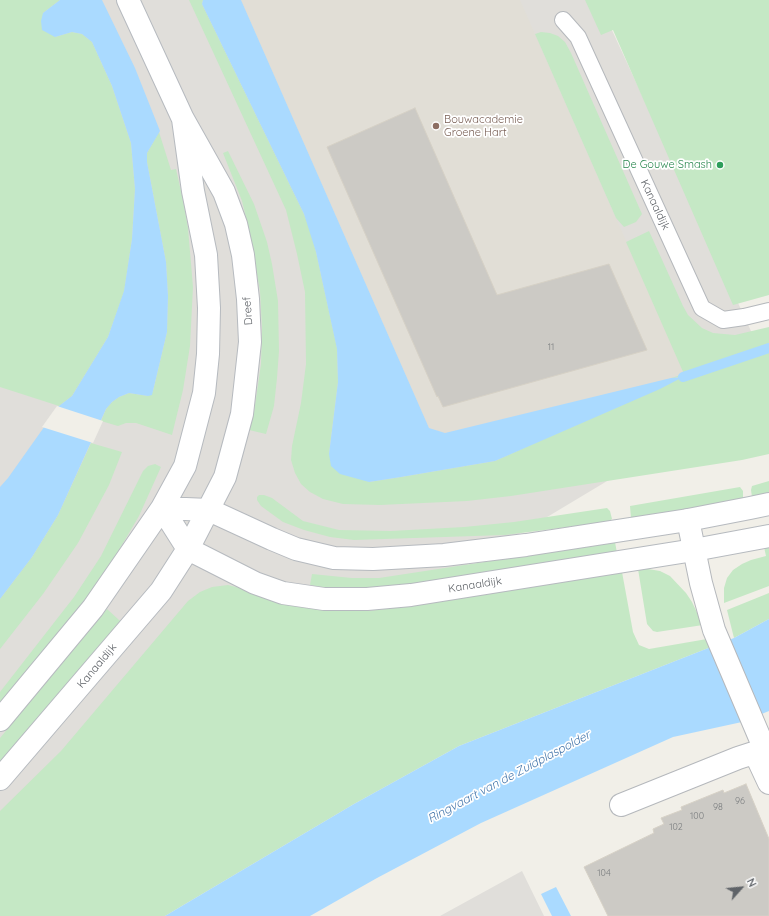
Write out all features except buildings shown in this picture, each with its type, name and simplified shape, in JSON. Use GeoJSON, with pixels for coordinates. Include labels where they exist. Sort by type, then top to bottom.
{"type":"FeatureCollection","features":[{"type":"Feature","properties":{"kind":"main road","name":"Dreef"},"geometry":{"type":"LineString","coordinates":[[128,0],[183,119],[224,192],[236,224],[243,255],[248,298],[250,342],[242,414],[225,477],[209,510]]}},
{"type":"Feature","properties":{"kind":"main road","name":"Dreef"},"geometry":{"type":"LineString","coordinates":[[162,508],[185,466],[204,393],[208,354],[209,308],[206,255],[193,191],[183,119]]}},
{"type":"Feature","properties":{"kind":"main road"},"geometry":{"type":"LineString","coordinates":[[162,508],[209,510],[296,549],[334,558],[373,559],[444,555],[526,545],[688,520],[769,504]]}},
{"type":"Feature","properties":{"kind":"main road"},"geometry":{"type":"LineString","coordinates":[[162,508],[188,549]]}},
{"type":"Feature","properties":{"kind":"main road"},"geometry":{"type":"LineString","coordinates":[[0,720],[93,608],[162,508]]}},
{"type":"Feature","properties":{"kind":"main road","name":"Kanaaldijk"},"geometry":{"type":"LineString","coordinates":[[0,779],[161,591],[188,549],[209,510]]}},
{"type":"Feature","properties":{"kind":"main road"},"geometry":{"type":"LineString","coordinates":[[688,520],[714,630],[763,750],[769,783]]}},
{"type":"Feature","properties":{"kind":"main road","name":"Kanaaldijk"},"geometry":{"type":"LineString","coordinates":[[188,549],[254,583],[283,592],[324,599],[367,599],[411,595],[694,550],[769,536]]}},
{"type":"Feature","properties":{"kind":"main road"},"geometry":{"type":"LineString","coordinates":[[621,805],[732,760],[763,750]]}},
{"type":"Feature","properties":{"kind":"lane","name":"Kanaaldijk"},"geometry":{"type":"LineString","coordinates":[[562,20],[578,37],[702,308],[723,320],[769,311]]}},
{"type":"Feature","properties":{"kind":"shaded area"},"geometry":{"type":"Polygon","coordinates":[[[0,0],[598,0],[769,370],[769,384],[0,845],[0,0]]]}},
{"type":"Feature","properties":{"kind":"shaded area","name":"Bouwacademie Groene Hart"},"geometry":{"type":"Polygon","coordinates":[[[241,0],[520,0],[685,375],[445,433],[429,428],[241,0]]]}},
{"type":"Feature","properties":{"kind":"shaded area"},"geometry":{"type":"Polygon","coordinates":[[[522,871],[544,916],[440,916],[522,871]]]}},
{"type":"Feature","properties":{"kind":"green space"},"geometry":{"type":"Polygon","coordinates":[[[0,0],[60,0],[43,13],[55,37],[72,32],[82,34],[92,42],[112,86],[131,143],[135,189],[132,239],[124,292],[108,337],[72,396],[59,406],[0,387],[0,0]]]}},
{"type":"Feature","properties":{"kind":"green space"},"geometry":{"type":"Polygon","coordinates":[[[189,0],[203,0],[202,4],[304,214],[310,230],[337,348],[338,382],[329,454],[369,482],[495,461],[681,377],[671,378],[684,374],[626,242],[649,231],[683,306],[688,315],[702,328],[713,333],[735,335],[769,327],[769,454],[742,460],[511,496],[467,501],[380,505],[343,504],[323,499],[310,492],[301,484],[295,473],[291,460],[306,364],[305,292],[297,254],[286,210],[189,0]]]}},
{"type":"Feature","properties":{"kind":"green space","name":"De Gouwe Smash"},"geometry":{"type":"Polygon","coordinates":[[[585,0],[769,0],[769,295],[733,305],[613,30],[601,35],[585,0]]]}},
{"type":"Feature","properties":{"kind":"green space"},"geometry":{"type":"Polygon","coordinates":[[[541,32],[558,36],[565,42],[571,53],[642,214],[636,222],[624,227],[616,218],[535,34],[541,32]]]}},
{"type":"Feature","properties":{"kind":"green space"},"geometry":{"type":"Polygon","coordinates":[[[159,132],[171,170],[176,169],[183,200],[188,228],[193,287],[190,346],[183,390],[172,435],[136,423],[126,423],[118,426],[101,421],[106,409],[119,397],[129,393],[148,396],[153,391],[167,332],[168,296],[166,262],[147,162],[147,153],[159,132]]]}},
{"type":"Feature","properties":{"kind":"green space"},"geometry":{"type":"Polygon","coordinates":[[[228,151],[254,204],[267,242],[278,301],[279,351],[277,378],[274,406],[266,434],[249,430],[254,412],[261,364],[262,328],[260,291],[242,201],[223,153],[228,151]]]}},
{"type":"Feature","properties":{"kind":"green space"},"geometry":{"type":"Polygon","coordinates":[[[91,443],[122,452],[109,485],[78,543],[43,594],[0,649],[0,599],[32,557],[58,515],[91,443]]]}},
{"type":"Feature","properties":{"kind":"green space"},"geometry":{"type":"Polygon","coordinates":[[[155,464],[161,467],[139,516],[119,550],[83,603],[0,708],[0,692],[74,597],[101,556],[143,471],[148,466],[155,464]]]}},
{"type":"Feature","properties":{"kind":"green space"},"geometry":{"type":"Polygon","coordinates":[[[769,481],[769,494],[752,497],[752,486],[769,481]]]}},
{"type":"Feature","properties":{"kind":"green space"},"geometry":{"type":"Polygon","coordinates":[[[740,487],[743,491],[743,499],[740,501],[631,518],[630,506],[740,487]]]}},
{"type":"Feature","properties":{"kind":"green space"},"geometry":{"type":"Polygon","coordinates":[[[259,495],[272,498],[303,521],[339,530],[391,531],[464,527],[514,522],[607,508],[610,511],[612,519],[608,522],[505,535],[354,540],[330,537],[304,530],[283,522],[261,506],[257,500],[259,495]]]}},
{"type":"Feature","properties":{"kind":"green space"},"geometry":{"type":"Polygon","coordinates":[[[615,542],[617,553],[375,590],[339,590],[310,585],[312,574],[352,578],[379,578],[615,542]]]}},
{"type":"Feature","properties":{"kind":"green space"},"geometry":{"type":"Polygon","coordinates":[[[769,546],[769,586],[724,603],[724,588],[727,578],[733,570],[751,560],[766,556],[764,547],[769,546]]]}},
{"type":"Feature","properties":{"kind":"green space"},"geometry":{"type":"Polygon","coordinates":[[[638,569],[660,571],[670,576],[686,593],[703,625],[657,632],[653,631],[647,624],[638,569]]]}},
{"type":"Feature","properties":{"kind":"green space"},"geometry":{"type":"Polygon","coordinates":[[[622,572],[633,632],[639,645],[649,649],[707,639],[711,647],[459,746],[354,804],[165,916],[0,916],[0,811],[61,751],[188,601],[200,592],[212,587],[228,585],[327,610],[367,611],[413,606],[622,572]]]}},
{"type":"Feature","properties":{"kind":"green space"},"geometry":{"type":"Polygon","coordinates":[[[769,593],[769,619],[734,638],[727,610],[769,593]]]}},
{"type":"Feature","properties":{"kind":"green space"},"geometry":{"type":"Polygon","coordinates":[[[107,609],[119,620],[123,621],[0,764],[0,738],[107,609]]]}},
{"type":"Feature","properties":{"kind":"water"},"geometry":{"type":"Polygon","coordinates":[[[60,0],[102,0],[135,68],[160,131],[147,153],[147,162],[166,262],[168,296],[167,332],[152,395],[148,396],[129,393],[119,397],[106,409],[58,515],[32,557],[0,599],[0,487],[59,406],[72,396],[108,337],[124,291],[132,239],[135,189],[131,143],[112,86],[92,42],[82,34],[72,32],[55,37],[42,30],[41,21],[43,13],[60,0]]]}},
{"type":"Feature","properties":{"kind":"water"},"geometry":{"type":"Polygon","coordinates":[[[203,0],[241,0],[429,428],[445,433],[671,378],[683,377],[660,389],[495,461],[369,482],[340,474],[331,466],[329,454],[338,382],[337,349],[316,252],[304,214],[202,4],[203,0]]]}},
{"type":"Feature","properties":{"kind":"water","name":"Ringvaart van de Zuidplaspolder"},"geometry":{"type":"Polygon","coordinates":[[[769,619],[769,711],[742,722],[673,737],[481,823],[377,878],[310,916],[165,916],[354,804],[459,746],[734,638],[769,619]]]}},
{"type":"Feature","properties":{"kind":"water"},"geometry":{"type":"Polygon","coordinates":[[[556,887],[571,916],[552,916],[541,894],[556,887]]]}},
{"type":"Feature","properties":{"kind":"pier"},"geometry":{"type":"Polygon","coordinates":[[[57,406],[103,421],[93,443],[42,427],[57,406]]]}},
{"type":"Feature","properties":{"kind":"waterway"},"geometry":{"type":"LineString","coordinates":[[683,377],[769,348]]}},
{"type":"Feature","properties":{"kind":"place","name":"Bouwacademie Groene Hart"},"geometry":{"type":"Point","coordinates":[436,126]}},
{"type":"Feature","properties":{"kind":"place","name":"De Gouwe Smash"},"geometry":{"type":"Point","coordinates":[720,165]}}]}
